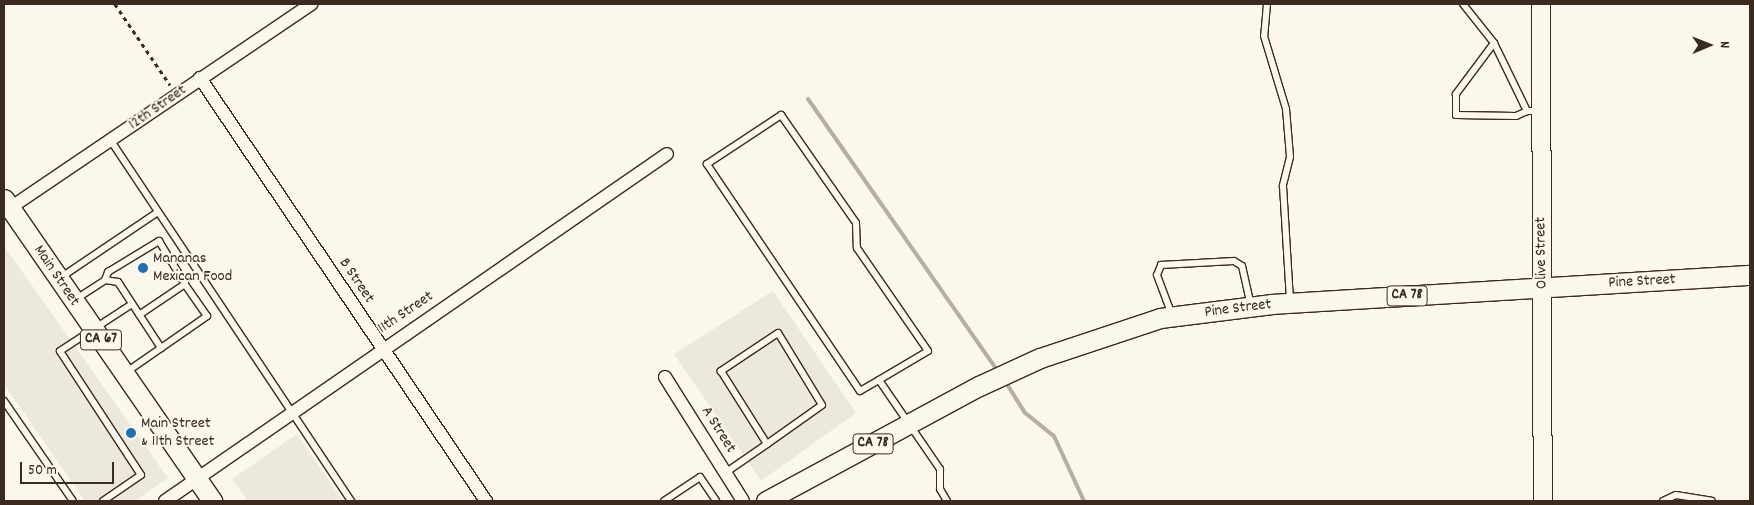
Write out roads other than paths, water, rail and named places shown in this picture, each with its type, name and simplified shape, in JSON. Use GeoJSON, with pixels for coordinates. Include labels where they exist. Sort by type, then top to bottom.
{"type":"FeatureCollection","features":[{"type":"Feature","properties":{"kind":"main road","name":"Main Street"},"geometry":{"type":"LineString","coordinates":[[6,206],[212,501]]}},
{"type":"Feature","properties":{"kind":"main road","name":"Pine Street"},"geometry":{"type":"LineString","coordinates":[[766,501],[979,386],[1103,335],[1173,316],[1290,303],[1750,276]]}},
{"type":"Feature","properties":{"kind":"street","name":"12th Street"},"geometry":{"type":"LineString","coordinates":[[6,206],[111,141],[176,94],[312,4]]}},
{"type":"Feature","properties":{"kind":"street","name":"Olive Street"},"geometry":{"type":"LineString","coordinates":[[1541,4],[1534,111],[1542,288],[1543,501]]}},
{"type":"Feature","properties":{"kind":"street","name":"B Street"},"geometry":{"type":"LineString","coordinates":[[200,78],[486,501]]}},
{"type":"Feature","properties":{"kind":"street","name":"11th Street"},"geometry":{"type":"LineString","coordinates":[[165,501],[292,410],[666,154]]}},
{"type":"Feature","properties":{"kind":"street","name":"A Street"},"geometry":{"type":"LineString","coordinates":[[665,377],[743,501]]}},
{"type":"Feature","properties":{"kind":"lane"},"geometry":{"type":"LineString","coordinates":[[1267,4],[1264,36],[1286,109],[1290,157],[1283,186],[1290,303]]}},
{"type":"Feature","properties":{"kind":"lane"},"geometry":{"type":"LineString","coordinates":[[1463,4],[1494,44],[1534,111],[1516,116],[1456,115],[1456,94],[1494,44]]}},
{"type":"Feature","properties":{"kind":"lane"},"geometry":{"type":"LineString","coordinates":[[781,115],[856,223],[857,248],[928,352],[880,380],[860,391],[707,164],[781,115]]}},
{"type":"Feature","properties":{"kind":"lane"},"geometry":{"type":"LineString","coordinates":[[111,141],[351,501]]}},
{"type":"Feature","properties":{"kind":"lane"},"geometry":{"type":"LineString","coordinates":[[58,279],[158,212]]}},
{"type":"Feature","properties":{"kind":"lane"},"geometry":{"type":"LineString","coordinates":[[74,301],[105,280],[108,272],[159,241],[207,316],[124,374]]}},
{"type":"Feature","properties":{"kind":"lane"},"geometry":{"type":"LineString","coordinates":[[1173,316],[1157,274],[1161,265],[1234,261],[1242,266],[1252,307]]}},
{"type":"Feature","properties":{"kind":"lane"},"geometry":{"type":"LineString","coordinates":[[105,280],[118,282],[161,348]]}},
{"type":"Feature","properties":{"kind":"lane"},"geometry":{"type":"LineString","coordinates":[[139,315],[185,284]]}},
{"type":"Feature","properties":{"kind":"lane"},"geometry":{"type":"LineString","coordinates":[[103,501],[141,475],[60,351],[132,304]]}},
{"type":"Feature","properties":{"kind":"lane"},"geometry":{"type":"LineString","coordinates":[[725,473],[767,444],[822,405],[778,333],[721,371],[767,444]]}},
{"type":"Feature","properties":{"kind":"lane"},"geometry":{"type":"LineString","coordinates":[[880,380],[907,425],[923,440],[940,469],[940,489],[948,501]]}},
{"type":"Feature","properties":{"kind":"lane"},"geometry":{"type":"LineString","coordinates":[[4,401],[73,501]]}},
{"type":"Feature","properties":{"kind":"lane"},"geometry":{"type":"LineString","coordinates":[[664,501],[700,477],[716,501]]}},
{"type":"Feature","properties":{"kind":"lane"},"geometry":{"type":"LineString","coordinates":[[1663,501],[1676,495],[1712,501]]}},
{"type":"Feature","properties":{"kind":"waterway"},"geometry":{"type":"LineString","coordinates":[[808,99],[998,371]]}},
{"type":"Feature","properties":{"kind":"waterway"},"geometry":{"type":"LineString","coordinates":[[1005,381],[1024,412],[1054,436],[1084,501]]}},
{"type":"Feature","properties":{"kind":"place","name":"Mananas Mexican Food"},"geometry":{"type":"Point","coordinates":[143,268]}},
{"type":"Feature","properties":{"kind":"place","name":"Main Street & 11th Street"},"geometry":{"type":"Point","coordinates":[131,433]}}]}
